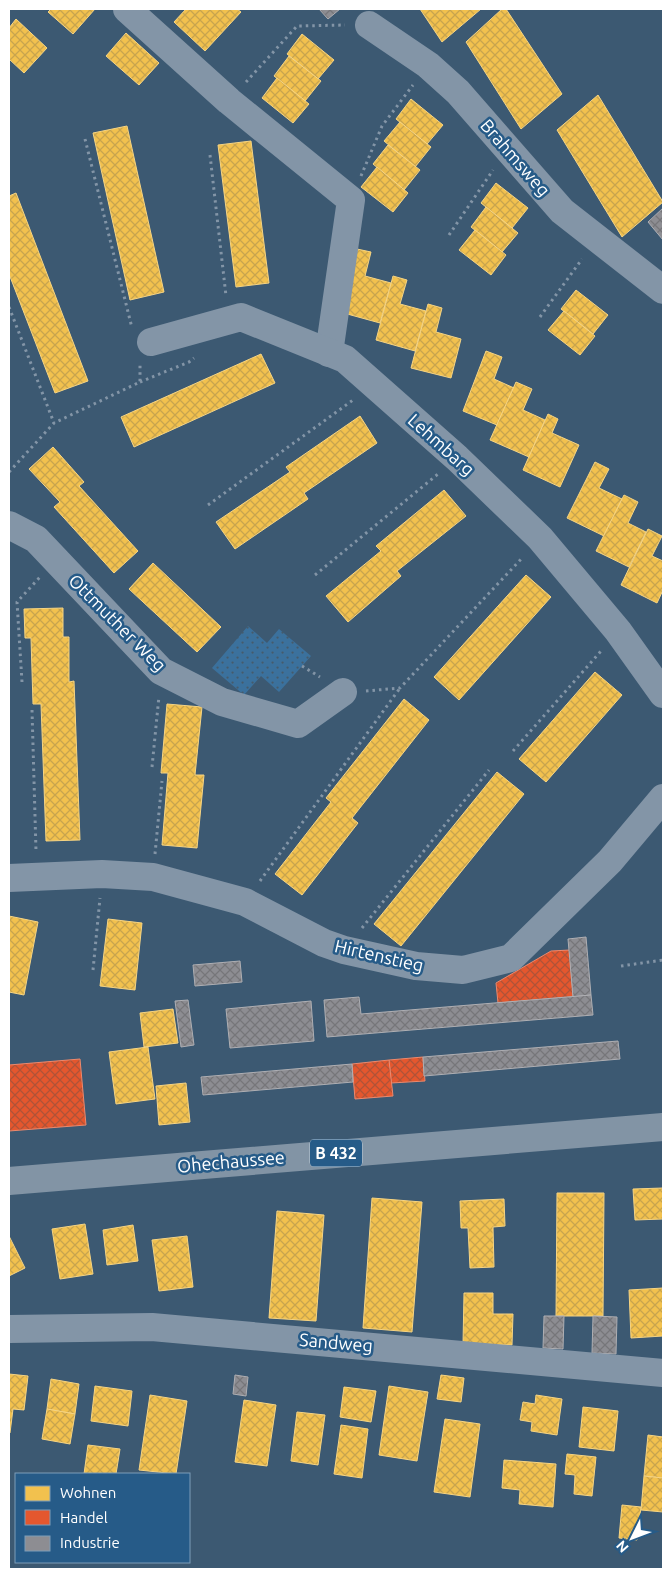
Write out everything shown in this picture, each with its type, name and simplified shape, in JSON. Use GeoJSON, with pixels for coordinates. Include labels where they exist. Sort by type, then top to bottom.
{"type":"FeatureCollection","features":[{"type":"Feature","properties":{"kind":"main road","name":"Ohechaussee"},"geometry":{"type":"LineString","coordinates":[[9,1181],[663,1126]]}},
{"type":"Feature","properties":{"kind":"street"},"geometry":{"type":"LineString","coordinates":[[127,9],[229,101],[351,200],[329,353]]}},
{"type":"Feature","properties":{"kind":"street","name":"Brahmsweg"},"geometry":{"type":"LineString","coordinates":[[369,25],[428,65],[458,92],[562,211],[663,290]]}},
{"type":"Feature","properties":{"kind":"street","name":"Lehmbarg"},"geometry":{"type":"LineString","coordinates":[[142,337],[241,317],[345,360],[458,458],[540,538],[618,631],[663,694]]}},
{"type":"Feature","properties":{"kind":"street","name":"Ottmuther Weg"},"geometry":{"type":"LineString","coordinates":[[9,525],[36,539],[161,671],[222,702],[298,724],[343,692]]}},
{"type":"Feature","properties":{"kind":"street","name":"Hirtenstieg"},"geometry":{"type":"LineString","coordinates":[[9,878],[102,874],[153,877],[245,902],[324,943],[344,950],[416,966],[463,970],[511,958],[610,861],[663,798]]}},
{"type":"Feature","properties":{"kind":"street","name":"Sandweg"},"geometry":{"type":"LineString","coordinates":[[9,1329],[152,1327],[663,1373]]}},
{"type":"Feature","properties":{"kind":"path"},"geometry":{"type":"LineString","coordinates":[[229,101],[297,26],[369,25]]}},
{"type":"Feature","properties":{"kind":"path"},"geometry":{"type":"LineString","coordinates":[[351,200],[382,126],[428,65]]}},
{"type":"Feature","properties":{"kind":"path"},"geometry":{"type":"LineString","coordinates":[[9,472],[54,424],[140,382],[142,337],[85,139]]}},
{"type":"Feature","properties":{"kind":"path"},"geometry":{"type":"LineString","coordinates":[[449,235],[508,148]]}},
{"type":"Feature","properties":{"kind":"path"},"geometry":{"type":"LineString","coordinates":[[210,155],[229,320]]}},
{"type":"Feature","properties":{"kind":"path"},"geometry":{"type":"LineString","coordinates":[[540,317],[597,238]]}},
{"type":"Feature","properties":{"kind":"path"},"geometry":{"type":"LineString","coordinates":[[9,307],[54,424]]}},
{"type":"Feature","properties":{"kind":"path"},"geometry":{"type":"LineString","coordinates":[[208,505],[374,385]]}},
{"type":"Feature","properties":{"kind":"path"},"geometry":{"type":"LineString","coordinates":[[315,575],[458,458]]}},
{"type":"Feature","properties":{"kind":"path"},"geometry":{"type":"LineString","coordinates":[[245,902],[400,688],[540,538]]}},
{"type":"Feature","properties":{"kind":"path"},"geometry":{"type":"LineString","coordinates":[[22,682],[17,602],[55,560]]}},
{"type":"Feature","properties":{"kind":"path"},"geometry":{"type":"LineString","coordinates":[[513,751],[618,631]]}},
{"type":"Feature","properties":{"kind":"path"},"geometry":{"type":"LineString","coordinates":[[152,767],[161,671]]}},
{"type":"Feature","properties":{"kind":"path"},"geometry":{"type":"LineString","coordinates":[[343,692],[400,688]]}},
{"type":"Feature","properties":{"kind":"path"},"geometry":{"type":"LineString","coordinates":[[32,710],[37,877]]}},
{"type":"Feature","properties":{"kind":"path"},"geometry":{"type":"LineString","coordinates":[[344,950],[489,770]]}},
{"type":"Feature","properties":{"kind":"path"},"geometry":{"type":"LineString","coordinates":[[153,877],[162,781]]}},
{"type":"Feature","properties":{"kind":"path"},"geometry":{"type":"LineString","coordinates":[[93,970],[102,874]]}},
{"type":"Feature","properties":{"kind":"path"},"geometry":{"type":"LineString","coordinates":[[621,966],[663,960]]}},
{"type":"Feature","properties":{"kind":"shaded area"},"geometry":{"type":"Polygon","coordinates":[[[248,626],[267,643],[279,629],[311,656],[279,692],[261,676],[244,695],[212,668],[248,626]]]}},
{"type":"Feature","properties":{"kind":"building: Wohnen"},"geometry":{"type":"Polygon","coordinates":[[[51,9],[95,9],[73,34],[48,12],[51,9]]]}},
{"type":"Feature","properties":{"kind":"building: Wohnen"},"geometry":{"type":"Polygon","coordinates":[[[186,9],[237,9],[241,12],[205,51],[174,22],[186,9]]]}},
{"type":"Feature","properties":{"kind":"building: Wohnen"},"geometry":{"type":"Polygon","coordinates":[[[420,9],[481,9],[442,42],[420,9]]]}},
{"type":"Feature","properties":{"kind":"building: Wohnen"},"geometry":{"type":"Polygon","coordinates":[[[502,9],[506,9],[562,94],[521,129],[466,42],[502,9]]]}},
{"type":"Feature","properties":{"kind":"building: Wohnen"},"geometry":{"type":"Polygon","coordinates":[[[16,19],[47,48],[24,73],[9,59],[9,28],[16,19]]]}},
{"type":"Feature","properties":{"kind":"building: Wohnen"},"geometry":{"type":"Polygon","coordinates":[[[126,33],[159,63],[139,85],[106,56],[126,33]]]}},
{"type":"Feature","properties":{"kind":"building: Wohnen"},"geometry":{"type":"Polygon","coordinates":[[[302,34],[334,60],[318,79],[287,54],[302,34]]]}},
{"type":"Feature","properties":{"kind":"building: Wohnen"},"geometry":{"type":"Polygon","coordinates":[[[289,56],[321,81],[305,101],[274,76],[289,56]]]}},
{"type":"Feature","properties":{"kind":"building: Wohnen"},"geometry":{"type":"Polygon","coordinates":[[[277,78],[309,104],[293,123],[262,98],[277,78]]]}},
{"type":"Feature","properties":{"kind":"building: Wohnen"},"geometry":{"type":"Polygon","coordinates":[[[598,95],[663,202],[622,237],[557,130],[598,95]]]}},
{"type":"Feature","properties":{"kind":"building: Wohnen"},"geometry":{"type":"Polygon","coordinates":[[[411,99],[443,125],[427,144],[396,119],[411,99]]]}},
{"type":"Feature","properties":{"kind":"building: Wohnen"},"geometry":{"type":"Polygon","coordinates":[[[400,122],[431,147],[415,167],[384,141],[400,122]]]}},
{"type":"Feature","properties":{"kind":"building: Wohnen"},"geometry":{"type":"Polygon","coordinates":[[[127,126],[164,292],[130,300],[93,133],[127,126]]]}},
{"type":"Feature","properties":{"kind":"building: Wohnen"},"geometry":{"type":"Polygon","coordinates":[[[251,141],[269,283],[236,287],[218,145],[251,141]]]}},
{"type":"Feature","properties":{"kind":"building: Wohnen"},"geometry":{"type":"Polygon","coordinates":[[[388,145],[420,170],[404,190],[373,164],[388,145]]]}},
{"type":"Feature","properties":{"kind":"building: Wohnen"},"geometry":{"type":"Polygon","coordinates":[[[377,167],[408,193],[393,212],[361,187],[377,167]]]}},
{"type":"Feature","properties":{"kind":"building: Wohnen"},"geometry":{"type":"Polygon","coordinates":[[[496,183],[528,208],[512,228],[481,203],[496,183]]]}},
{"type":"Feature","properties":{"kind":"building: Wohnen"},"geometry":{"type":"Polygon","coordinates":[[[16,193],[88,381],[55,393],[9,274],[9,196],[16,193]]]}},
{"type":"Feature","properties":{"kind":"building: Wohnen"},"geometry":{"type":"Polygon","coordinates":[[[486,207],[518,233],[502,252],[471,227],[486,207]]]}},
{"type":"Feature","properties":{"kind":"building: Wohnen"},"geometry":{"type":"Polygon","coordinates":[[[475,230],[506,255],[491,275],[459,250],[475,230]]]}},
{"type":"Feature","properties":{"kind":"building: Wohnen"},"geometry":{"type":"Polygon","coordinates":[[[357,249],[371,252],[365,276],[391,283],[380,323],[340,312],[357,249]]]}},
{"type":"Feature","properties":{"kind":"building: Wohnen"},"geometry":{"type":"Polygon","coordinates":[[[393,276],[407,280],[400,304],[426,311],[415,351],[376,340],[393,276]]]}},
{"type":"Feature","properties":{"kind":"building: Wohnen"},"geometry":{"type":"Polygon","coordinates":[[[576,290],[608,315],[593,334],[561,309],[576,290]]]}},
{"type":"Feature","properties":{"kind":"building: Wohnen"},"geometry":{"type":"Polygon","coordinates":[[[428,304],[442,308],[436,332],[461,339],[451,378],[411,368],[428,304]]]}},
{"type":"Feature","properties":{"kind":"building: Wohnen"},"geometry":{"type":"Polygon","coordinates":[[[564,311],[595,336],[580,355],[548,330],[564,311]]]}},
{"type":"Feature","properties":{"kind":"building: Wohnen"},"geometry":{"type":"Polygon","coordinates":[[[486,351],[502,357],[494,379],[514,388],[497,425],[463,411],[486,351]]]}},
{"type":"Feature","properties":{"kind":"building: Wohnen"},"geometry":{"type":"Polygon","coordinates":[[[261,354],[275,383],[134,447],[121,417],[261,354]]]}},
{"type":"Feature","properties":{"kind":"building: Wohnen"},"geometry":{"type":"Polygon","coordinates":[[[516,382],[532,389],[523,410],[545,420],[529,457],[490,440],[516,382]]]}},
{"type":"Feature","properties":{"kind":"building: Wohnen"},"geometry":{"type":"Polygon","coordinates":[[[548,414],[558,419],[552,433],[579,445],[560,487],[523,470],[548,414]]]}},
{"type":"Feature","properties":{"kind":"building: Wohnen"},"geometry":{"type":"Polygon","coordinates":[[[360,416],[377,443],[304,493],[308,499],[235,549],[216,522],[290,472],[286,467],[360,416]]]}},
{"type":"Feature","properties":{"kind":"building: Wohnen"},"geometry":{"type":"Polygon","coordinates":[[[53,447],[84,482],[79,486],[138,551],[114,573],[54,507],[60,502],[29,469],[53,447]]]}},
{"type":"Feature","properties":{"kind":"building: Wohnen"},"geometry":{"type":"Polygon","coordinates":[[[595,462],[609,469],[599,488],[622,499],[604,536],[567,518],[595,462]]]}},
{"type":"Feature","properties":{"kind":"building: Wohnen"},"geometry":{"type":"Polygon","coordinates":[[[444,490],[466,516],[397,571],[401,576],[348,622],[326,596],[381,551],[376,546],[444,490]]]}},
{"type":"Feature","properties":{"kind":"building: Wohnen"},"geometry":{"type":"Polygon","coordinates":[[[624,495],[638,502],[628,523],[646,532],[629,567],[596,551],[624,495]]]}},
{"type":"Feature","properties":{"kind":"building: Wohnen"},"geometry":{"type":"Polygon","coordinates":[[[648,529],[662,536],[652,556],[663,561],[663,590],[657,603],[621,585],[648,529]]]}},
{"type":"Feature","properties":{"kind":"building: Wohnen"},"geometry":{"type":"Polygon","coordinates":[[[153,563],[221,627],[197,652],[129,589],[153,563]]]}},
{"type":"Feature","properties":{"kind":"building: Wohnen"},"geometry":{"type":"Polygon","coordinates":[[[526,575],[551,597],[459,700],[434,677],[526,575]]]}},
{"type":"Feature","properties":{"kind":"building: Wohnen"},"geometry":{"type":"Polygon","coordinates":[[[63,608],[63,637],[69,637],[69,682],[74,681],[80,840],[46,841],[41,704],[33,704],[31,638],[25,638],[24,609],[63,608]]]}},
{"type":"Feature","properties":{"kind":"building: Wohnen"},"geometry":{"type":"Polygon","coordinates":[[[595,672],[622,695],[546,782],[519,759],[595,672]]]}},
{"type":"Feature","properties":{"kind":"building: Wohnen"},"geometry":{"type":"Polygon","coordinates":[[[404,699],[429,720],[352,818],[358,823],[302,895],[275,874],[331,802],[326,798],[404,699]]]}},
{"type":"Feature","properties":{"kind":"building: Wohnen"},"geometry":{"type":"Polygon","coordinates":[[[167,704],[202,707],[195,775],[204,775],[197,848],[162,845],[168,773],[161,773],[167,704]]]}},
{"type":"Feature","properties":{"kind":"building: Wohnen"},"geometry":{"type":"Polygon","coordinates":[[[497,772],[524,794],[401,946],[374,924],[497,772]]]}},
{"type":"Feature","properties":{"kind":"building: Wohnen"},"geometry":{"type":"Polygon","coordinates":[[[9,916],[38,922],[24,995],[9,992],[9,916]]]}},
{"type":"Feature","properties":{"kind":"building: Wohnen"},"geometry":{"type":"Polygon","coordinates":[[[108,919],[142,923],[135,990],[100,986],[108,919]]]}},
{"type":"Feature","properties":{"kind":"building: Wohnen"},"geometry":{"type":"Polygon","coordinates":[[[173,1009],[178,1043],[144,1047],[140,1013],[173,1009]]]}},
{"type":"Feature","properties":{"kind":"building: Wohnen"},"geometry":{"type":"Polygon","coordinates":[[[148,1047],[155,1099],[116,1104],[109,1052],[148,1047]]]}},
{"type":"Feature","properties":{"kind":"building: Wohnen"},"geometry":{"type":"Polygon","coordinates":[[[186,1083],[190,1122],[159,1125],[156,1086],[186,1083]]]}},
{"type":"Feature","properties":{"kind":"building: Wohnen"},"geometry":{"type":"Polygon","coordinates":[[[663,1188],[663,1219],[635,1220],[633,1189],[663,1188]]]}},
{"type":"Feature","properties":{"kind":"building: Wohnen"},"geometry":{"type":"Polygon","coordinates":[[[557,1193],[604,1193],[603,1316],[556,1316],[557,1193]]]}},
{"type":"Feature","properties":{"kind":"building: Wohnen"},"geometry":{"type":"Polygon","coordinates":[[[372,1198],[422,1202],[412,1332],[363,1328],[372,1198]]]}},
{"type":"Feature","properties":{"kind":"building: Wohnen"},"geometry":{"type":"Polygon","coordinates":[[[504,1199],[505,1226],[493,1227],[494,1267],[470,1268],[468,1228],[461,1228],[460,1201],[504,1199]]]}},
{"type":"Feature","properties":{"kind":"building: Wohnen"},"geometry":{"type":"Polygon","coordinates":[[[277,1211],[324,1215],[316,1321],[269,1318],[277,1211]]]}},
{"type":"Feature","properties":{"kind":"building: Wohnen"},"geometry":{"type":"Polygon","coordinates":[[[85,1224],[93,1274],[60,1279],[52,1229],[85,1224]]]}},
{"type":"Feature","properties":{"kind":"building: Wohnen"},"geometry":{"type":"Polygon","coordinates":[[[133,1225],[138,1261],[107,1265],[103,1230],[133,1225]]]}},
{"type":"Feature","properties":{"kind":"building: Wohnen"},"geometry":{"type":"Polygon","coordinates":[[[9,1236],[25,1268],[9,1276],[9,1236]]]}},
{"type":"Feature","properties":{"kind":"building: Wohnen"},"geometry":{"type":"Polygon","coordinates":[[[187,1236],[193,1287],[159,1291],[152,1240],[187,1236]]]}},
{"type":"Feature","properties":{"kind":"building: Wohnen"},"geometry":{"type":"Polygon","coordinates":[[[663,1288],[663,1336],[631,1338],[629,1290],[663,1288]]]}},
{"type":"Feature","properties":{"kind":"building: Wohnen"},"geometry":{"type":"Polygon","coordinates":[[[464,1293],[493,1293],[493,1314],[513,1314],[512,1345],[463,1344],[464,1293]]]}},
{"type":"Feature","properties":{"kind":"building: Wohnen"},"geometry":{"type":"Polygon","coordinates":[[[9,1374],[28,1376],[24,1410],[13,1409],[10,1433],[9,1432],[9,1374]]]}},
{"type":"Feature","properties":{"kind":"building: Wohnen"},"geometry":{"type":"Polygon","coordinates":[[[441,1375],[464,1378],[461,1402],[437,1399],[441,1375]]]}},
{"type":"Feature","properties":{"kind":"building: Wohnen"},"geometry":{"type":"Polygon","coordinates":[[[51,1379],[79,1384],[75,1414],[47,1409],[51,1379]]]}},
{"type":"Feature","properties":{"kind":"building: Wohnen"},"geometry":{"type":"Polygon","coordinates":[[[95,1386],[132,1391],[128,1426],[91,1421],[95,1386]]]}},
{"type":"Feature","properties":{"kind":"building: Wohnen"},"geometry":{"type":"Polygon","coordinates":[[[389,1386],[428,1392],[417,1461],[379,1455],[389,1386]]]}},
{"type":"Feature","properties":{"kind":"building: Wohnen"},"geometry":{"type":"Polygon","coordinates":[[[344,1387],[376,1391],[371,1422],[340,1417],[344,1387]]]}},
{"type":"Feature","properties":{"kind":"building: Wohnen"},"geometry":{"type":"Polygon","coordinates":[[[150,1395],[187,1401],[176,1473],[139,1470],[150,1395]]]}},
{"type":"Feature","properties":{"kind":"building: Wohnen"},"geometry":{"type":"Polygon","coordinates":[[[536,1395],[562,1399],[557,1435],[531,1431],[532,1422],[520,1420],[523,1402],[535,1404],[536,1395]]]}},
{"type":"Feature","properties":{"kind":"building: Wohnen"},"geometry":{"type":"Polygon","coordinates":[[[244,1400],[276,1405],[267,1466],[235,1462],[244,1400]]]}},
{"type":"Feature","properties":{"kind":"building: Wohnen"},"geometry":{"type":"Polygon","coordinates":[[[583,1407],[618,1411],[614,1451],[579,1447],[583,1407]]]}},
{"type":"Feature","properties":{"kind":"building: Wohnen"},"geometry":{"type":"Polygon","coordinates":[[[47,1409],[75,1414],[70,1444],[42,1439],[47,1409]]]}},
{"type":"Feature","properties":{"kind":"building: Wohnen"},"geometry":{"type":"Polygon","coordinates":[[[297,1412],[325,1415],[318,1465],[291,1461],[297,1412]]]}},
{"type":"Feature","properties":{"kind":"building: Wohnen"},"geometry":{"type":"Polygon","coordinates":[[[445,1419],[480,1424],[470,1497],[434,1492],[445,1419]]]}},
{"type":"Feature","properties":{"kind":"building: Wohnen"},"geometry":{"type":"Polygon","coordinates":[[[341,1425],[368,1429],[362,1478],[334,1474],[341,1425]]]}},
{"type":"Feature","properties":{"kind":"building: Wohnen"},"geometry":{"type":"Polygon","coordinates":[[[648,1435],[663,1437],[663,1478],[644,1476],[648,1435]]]}},
{"type":"Feature","properties":{"kind":"building: Wohnen"},"geometry":{"type":"Polygon","coordinates":[[[88,1445],[120,1449],[116,1473],[84,1473],[88,1445]]]}},
{"type":"Feature","properties":{"kind":"building: Wohnen"},"geometry":{"type":"Polygon","coordinates":[[[567,1454],[596,1457],[592,1496],[574,1494],[575,1475],[565,1474],[567,1454]]]}},
{"type":"Feature","properties":{"kind":"building: Wohnen"},"geometry":{"type":"Polygon","coordinates":[[[504,1460],[556,1464],[553,1507],[519,1504],[520,1490],[502,1488],[504,1460]]]}},
{"type":"Feature","properties":{"kind":"building: Wohnen"},"geometry":{"type":"Polygon","coordinates":[[[644,1476],[663,1478],[663,1512],[641,1510],[644,1476]]]}},
{"type":"Feature","properties":{"kind":"building: Wohnen"},"geometry":{"type":"Polygon","coordinates":[[[622,1505],[641,1507],[637,1540],[619,1538],[622,1505]]]}},
{"type":"Feature","properties":{"kind":"building: Handel"},"geometry":{"type":"Polygon","coordinates":[[[570,950],[573,997],[498,1003],[496,983],[551,951],[570,950]]]}},
{"type":"Feature","properties":{"kind":"building: Handel"},"geometry":{"type":"Polygon","coordinates":[[[423,1057],[425,1081],[391,1083],[389,1060],[423,1057]]]}},
{"type":"Feature","properties":{"kind":"building: Handel"},"geometry":{"type":"Polygon","coordinates":[[[80,1059],[86,1125],[9,1131],[9,1065],[80,1059]]]}},
{"type":"Feature","properties":{"kind":"building: Handel"},"geometry":{"type":"Polygon","coordinates":[[[389,1060],[393,1096],[355,1099],[352,1064],[389,1060]]]}},
{"type":"Feature","properties":{"kind":"building: Industrie"},"geometry":{"type":"Polygon","coordinates":[[[319,9],[340,9],[328,19],[319,9]]]}},
{"type":"Feature","properties":{"kind":"building: Industrie"},"geometry":{"type":"Polygon","coordinates":[[[663,208],[663,240],[648,222],[663,208]]]}},
{"type":"Feature","properties":{"kind":"building: Industrie"},"geometry":{"type":"Polygon","coordinates":[[[586,937],[591,995],[573,997],[568,939],[586,937]]]}},
{"type":"Feature","properties":{"kind":"building: Industrie"},"geometry":{"type":"Polygon","coordinates":[[[240,961],[242,982],[195,986],[193,965],[240,961]]]}},
{"type":"Feature","properties":{"kind":"building: Industrie"},"geometry":{"type":"Polygon","coordinates":[[[591,995],[593,1015],[327,1037],[324,1000],[359,997],[361,1014],[591,995]]]}},
{"type":"Feature","properties":{"kind":"building: Industrie"},"geometry":{"type":"Polygon","coordinates":[[[188,1000],[194,1045],[181,1047],[175,1001],[188,1000]]]}},
{"type":"Feature","properties":{"kind":"building: Industrie"},"geometry":{"type":"Polygon","coordinates":[[[311,1001],[314,1041],[230,1048],[226,1009],[311,1001]]]}},
{"type":"Feature","properties":{"kind":"building: Industrie"},"geometry":{"type":"Polygon","coordinates":[[[618,1041],[620,1059],[424,1076],[423,1057],[618,1041]]]}},
{"type":"Feature","properties":{"kind":"building: Industrie"},"geometry":{"type":"Polygon","coordinates":[[[352,1064],[353,1082],[203,1095],[201,1077],[352,1064]]]}},
{"type":"Feature","properties":{"kind":"building: Industrie"},"geometry":{"type":"Polygon","coordinates":[[[544,1316],[564,1316],[563,1349],[543,1348],[544,1316]]]}},
{"type":"Feature","properties":{"kind":"building: Industrie"},"geometry":{"type":"Polygon","coordinates":[[[593,1316],[617,1317],[616,1354],[592,1353],[593,1316]]]}},
{"type":"Feature","properties":{"kind":"building: Industrie"},"geometry":{"type":"Polygon","coordinates":[[[235,1375],[248,1377],[246,1396],[233,1394],[235,1375]]]}}]}
